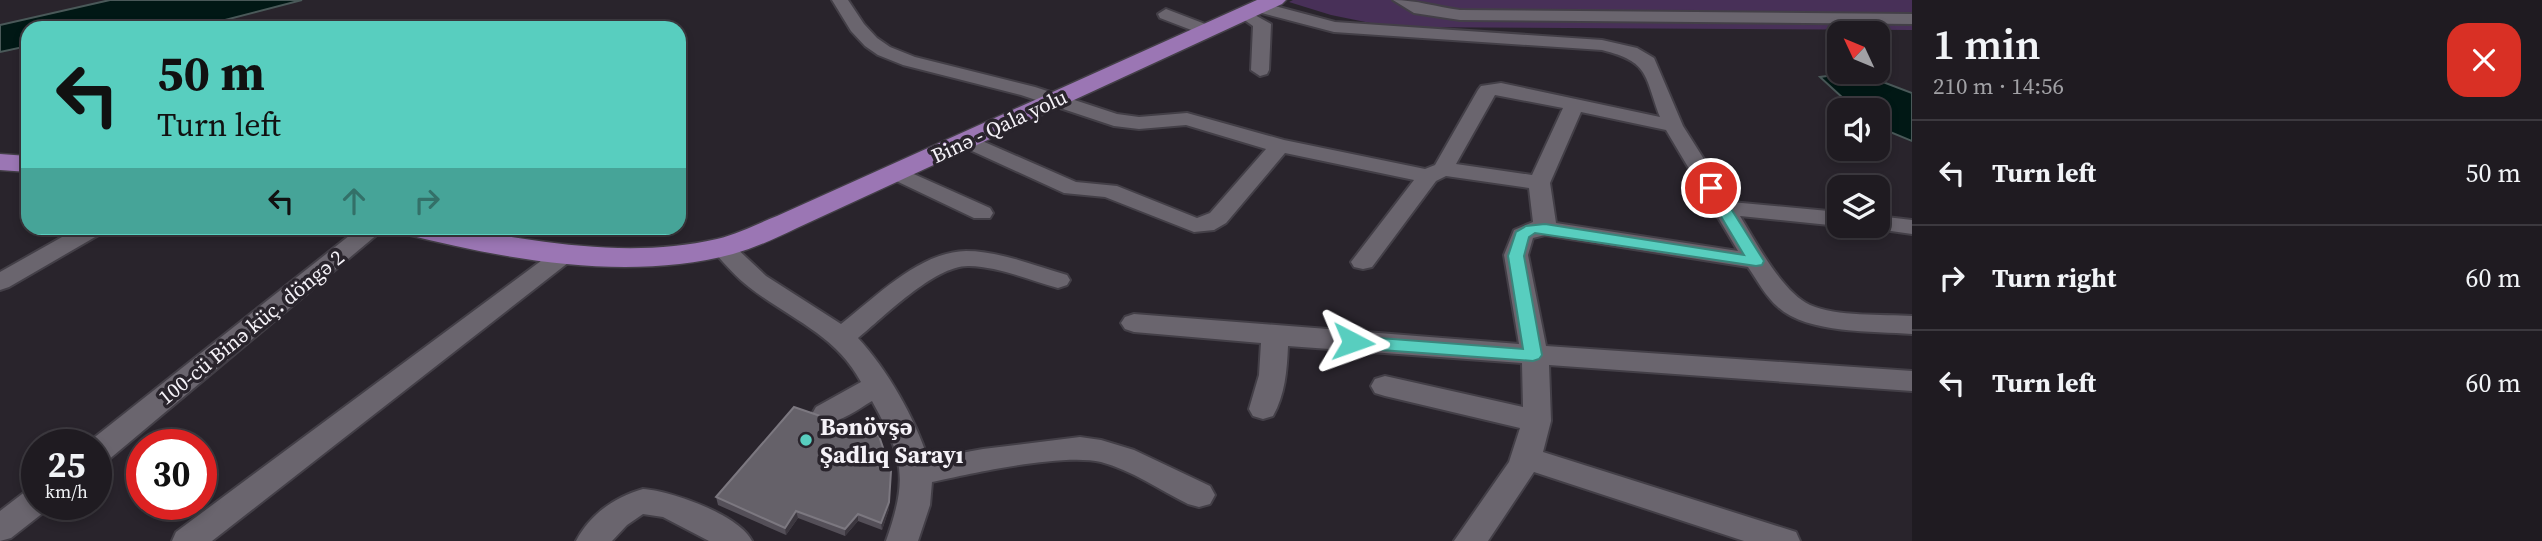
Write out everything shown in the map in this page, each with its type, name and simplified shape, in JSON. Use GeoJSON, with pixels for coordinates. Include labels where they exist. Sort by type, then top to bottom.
{"type":"FeatureCollection","features":[{"type":"Feature","properties":{"kind":"main road","name":"Binə - Qala yolu"},"geometry":{"type":"LineString","coordinates":[[455,235],[565,254],[601,257],[656,256],[722,247],[757,235],[898,173],[1259,7]]}},
{"type":"Feature","properties":{"kind":"main road"},"geometry":{"type":"LineString","coordinates":[[0,162],[21,164]]}},
{"type":"Feature","properties":{"kind":"street"},"geometry":{"type":"LineString","coordinates":[[840,0],[857,27],[884,51],[909,61],[1055,100],[1124,122],[1187,119],[1280,146],[1436,173],[1539,183]]}},
{"type":"Feature","properties":{"kind":"street"},"geometry":{"type":"LineString","coordinates":[[1401,0],[1420,9],[1460,15],[1912,19]]}},
{"type":"Feature","properties":{"kind":"street"},"geometry":{"type":"LineString","coordinates":[[1871,0],[1912,13]]}},
{"type":"Feature","properties":{"kind":"street"},"geometry":{"type":"LineString","coordinates":[[1260,70],[1262,24],[1259,7],[1334,27],[1614,47],[1648,62],[1673,126],[1756,261],[1786,301],[1799,310],[1822,318],[1912,325]]}},
{"type":"Feature","properties":{"kind":"street"},"geometry":{"type":"LineString","coordinates":[[1166,14],[1207,31]]}},
{"type":"Feature","properties":{"kind":"street"},"geometry":{"type":"LineString","coordinates":[[1363,262],[1436,173],[1488,90],[1501,89],[1673,126]]}},
{"type":"Feature","properties":{"kind":"street"},"geometry":{"type":"LineString","coordinates":[[1545,228],[1539,183],[1574,106]]}},
{"type":"Feature","properties":{"kind":"street"},"geometry":{"type":"LineString","coordinates":[[966,141],[1072,188],[1109,191],[1194,225],[1206,225],[1218,218],[1280,146]]}},
{"type":"Feature","properties":{"kind":"street"},"geometry":{"type":"LineString","coordinates":[[898,173],[982,213]]}},
{"type":"Feature","properties":{"kind":"street"},"geometry":{"type":"LineString","coordinates":[[1724,208],[1827,218]]}},
{"type":"Feature","properties":{"kind":"street"},"geometry":{"type":"LineString","coordinates":[[1890,224],[1912,227]]}},
{"type":"Feature","properties":{"kind":"street"},"geometry":{"type":"LineString","coordinates":[[1470,541],[1526,458],[1537,421],[1533,355],[1516,256],[1522,235],[1531,229],[1545,228],[1756,261]]}},
{"type":"Feature","properties":{"kind":"street"},"geometry":{"type":"LineString","coordinates":[[0,282],[82,235]]}},
{"type":"Feature","properties":{"kind":"street","name":"100-cü Binə küç. döngə 2"},"geometry":{"type":"LineString","coordinates":[[112,440],[364,235]]}},
{"type":"Feature","properties":{"kind":"street"},"geometry":{"type":"LineString","coordinates":[[722,247],[757,281],[842,337],[863,360],[906,436],[917,473],[914,505],[902,541]]}},
{"type":"Feature","properties":{"kind":"street"},"geometry":{"type":"LineString","coordinates":[[188,541],[565,254]]}},
{"type":"Feature","properties":{"kind":"street"},"geometry":{"type":"LineString","coordinates":[[842,337],[931,269],[958,259],[982,261],[1058,280]]}},
{"type":"Feature","properties":{"kind":"street"},"geometry":{"type":"LineString","coordinates":[[1134,323],[1275,336],[1912,381]]}},
{"type":"Feature","properties":{"kind":"street"},"geometry":{"type":"LineString","coordinates":[[1263,409],[1273,375],[1275,336]]}},
{"type":"Feature","properties":{"kind":"street"},"geometry":{"type":"LineString","coordinates":[[826,414],[878,385]]}},
{"type":"Feature","properties":{"kind":"street"},"geometry":{"type":"LineString","coordinates":[[1385,386],[1537,421]]}},
{"type":"Feature","properties":{"kind":"street"},"geometry":{"type":"LineString","coordinates":[[917,473],[983,460],[1080,449],[1101,451],[1123,458],[1199,495]]}},
{"type":"Feature","properties":{"kind":"street"},"geometry":{"type":"LineString","coordinates":[[1526,458],[1784,541]]}},
{"type":"Feature","properties":{"kind":"street"},"geometry":{"type":"LineString","coordinates":[[592,541],[616,516],[634,504],[651,500],[677,509],[736,541]]}},
{"type":"Feature","properties":{"kind":"street"},"geometry":{"type":"LineString","coordinates":[[0,528],[21,512]]}},
{"type":"Feature","properties":{"kind":"shaded area"},"geometry":{"type":"Polygon","coordinates":[[[110,0],[302,0],[221,21],[21,21],[21,48],[0,52],[0,25],[110,0]]]}},
{"type":"Feature","properties":{"kind":"shaded area"},"geometry":{"type":"Polygon","coordinates":[[[1912,0],[1912,30],[1890,30],[1890,21],[1827,21],[1827,30],[1390,27],[1331,15],[1289,2],[1912,0]]]}},
{"type":"Feature","properties":{"kind":"shaded area"},"geometry":{"type":"Polygon","coordinates":[[[1828,84],[1888,84],[1912,93],[1912,141],[1890,132],[1890,98],[1843,98],[1828,84]]]}},
{"type":"Feature","properties":{"kind":"building"},"geometry":{"type":"Polygon","coordinates":[[[794,407],[879,436],[891,471],[889,502],[881,523],[858,514],[845,529],[796,511],[785,528],[716,497],[794,407]]]}},
{"type":"Feature","properties":{"kind":"place","name":"Bənövşə Şadlıq Sarayı"},"geometry":{"type":"Point","coordinates":[806,440]}},
{"type":"Feature","properties":{"kind":"route"},"geometry":{"type":"LineString","coordinates":[[1353,342],[1533,355],[1516,256],[1522,235],[1531,229],[1545,228],[1756,261],[1711,188]]}}]}
